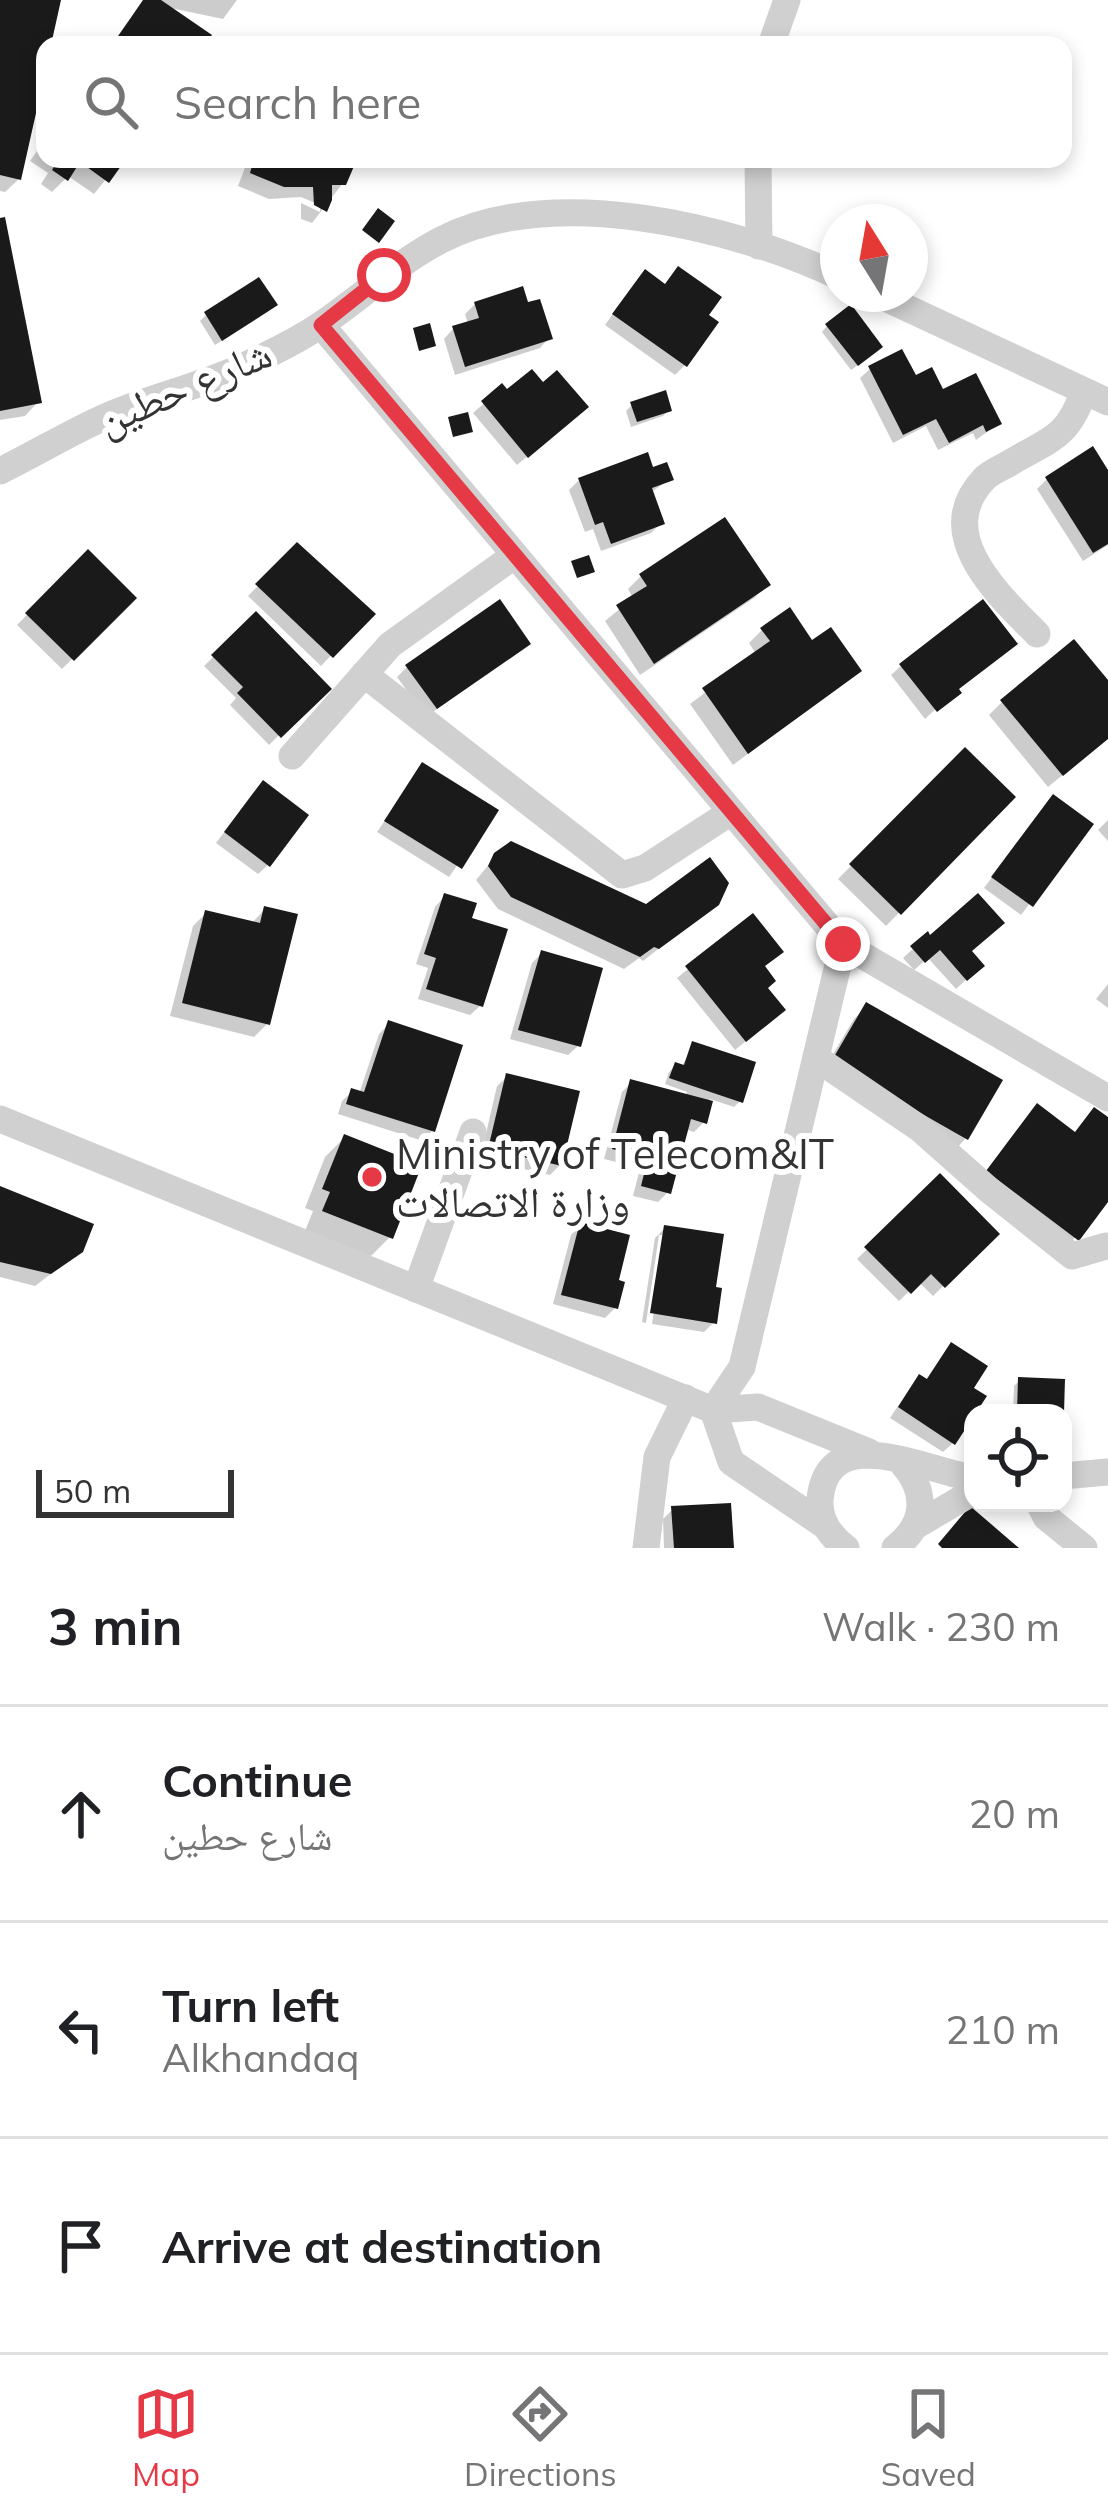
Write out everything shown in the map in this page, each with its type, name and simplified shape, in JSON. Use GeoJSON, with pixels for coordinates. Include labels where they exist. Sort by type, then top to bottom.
{"type":"FeatureCollection","features":[{"type":"Feature","properties":{"kind":"street"},"geometry":{"type":"LineString","coordinates":[[774,36],[787,0]]}},
{"type":"Feature","properties":{"kind":"street"},"geometry":{"type":"LineString","coordinates":[[758,168],[758,247]]}},
{"type":"Feature","properties":{"kind":"street","name":"شارع حطين"},"geometry":{"type":"LineString","coordinates":[[0,472],[107,416],[249,364],[321,325],[384,275],[445,238],[508,220],[614,214],[698,226],[820,269]]}},
{"type":"Feature","properties":{"kind":"street"},"geometry":{"type":"LineString","coordinates":[[915,312],[1096,397],[1046,444],[984,478],[967,511],[968,543],[982,578],[1037,634]]}},
{"type":"Feature","properties":{"kind":"street"},"geometry":{"type":"LineString","coordinates":[[321,325],[843,944],[1108,1098]]}},
{"type":"Feature","properties":{"kind":"street"},"geometry":{"type":"LineString","coordinates":[[292,756],[390,645],[515,555]]}},
{"type":"Feature","properties":{"kind":"street"},"geometry":{"type":"LineString","coordinates":[[364,674],[622,875],[645,868],[731,812]]}},
{"type":"Feature","properties":{"kind":"street"},"geometry":{"type":"LineString","coordinates":[[712,1410],[742,1366],[843,944]]}},
{"type":"Feature","properties":{"kind":"street"},"geometry":{"type":"LineString","coordinates":[[815,1058],[919,1128],[1072,1256],[1106,1246]]}},
{"type":"Feature","properties":{"kind":"street"},"geometry":{"type":"LineString","coordinates":[[0,1119],[712,1410],[758,1407],[869,1452],[964,1476]]}},
{"type":"Feature","properties":{"kind":"street"},"geometry":{"type":"LineString","coordinates":[[416,1289],[473,1132]]}},
{"type":"Feature","properties":{"kind":"street"},"geometry":{"type":"LineString","coordinates":[[646,1548],[656,1457],[686,1398]]}},
{"type":"Feature","properties":{"kind":"street"},"geometry":{"type":"LineString","coordinates":[[712,1410],[731,1462],[824,1525],[846,1548]]}},
{"type":"Feature","properties":{"kind":"street"},"geometry":{"type":"LineString","coordinates":[[824,1525],[820,1509],[826,1478],[838,1464],[869,1452]]}},
{"type":"Feature","properties":{"kind":"street"},"geometry":{"type":"LineString","coordinates":[[902,1463],[920,1491],[922,1508],[910,1538]]}},
{"type":"Feature","properties":{"kind":"street"},"geometry":{"type":"LineString","coordinates":[[1072,1475],[1108,1472]]}},
{"type":"Feature","properties":{"kind":"street"},"geometry":{"type":"LineString","coordinates":[[910,1538],[964,1499]]}},
{"type":"Feature","properties":{"kind":"street"},"geometry":{"type":"LineString","coordinates":[[1044,1512],[1084,1548]]}},
{"type":"Feature","properties":{"kind":"building"},"geometry":{"type":"Polygon","coordinates":[[[0,0],[61,0],[53,36],[36,36],[36,113],[21,180],[0,175],[0,0]]]}},
{"type":"Feature","properties":{"kind":"building"},"geometry":{"type":"Polygon","coordinates":[[[143,0],[161,0],[212,35],[211,36],[118,36],[143,0]]]}},
{"type":"Feature","properties":{"kind":"building"},"geometry":{"type":"Polygon","coordinates":[[[53,168],[76,168],[68,181],[53,168]]]}},
{"type":"Feature","properties":{"kind":"building"},"geometry":{"type":"Polygon","coordinates":[[[88,168],[120,168],[109,183],[88,168]]]}},
{"type":"Feature","properties":{"kind":"building"},"geometry":{"type":"Polygon","coordinates":[[[251,168],[353,168],[346,185],[332,185],[327,212],[314,205],[313,187],[284,187],[250,173],[251,168]]]}},
{"type":"Feature","properties":{"kind":"building"},"geometry":{"type":"Polygon","coordinates":[[[378,208],[395,221],[379,243],[362,230],[378,208]]]}},
{"type":"Feature","properties":{"kind":"building"},"geometry":{"type":"Polygon","coordinates":[[[5,217],[42,403],[0,411],[0,218],[5,217]]]}},
{"type":"Feature","properties":{"kind":"building"},"geometry":{"type":"Polygon","coordinates":[[[678,266],[722,297],[709,315],[719,322],[687,367],[612,314],[645,269],[665,284],[678,266]]]}},
{"type":"Feature","properties":{"kind":"building"},"geometry":{"type":"Polygon","coordinates":[[[259,277],[278,305],[222,341],[204,312],[259,277]]]}},
{"type":"Feature","properties":{"kind":"building"},"geometry":{"type":"Polygon","coordinates":[[[523,286],[528,302],[540,299],[553,339],[465,367],[452,326],[479,318],[474,302],[523,286]]]}},
{"type":"Feature","properties":{"kind":"building"},"geometry":{"type":"Polygon","coordinates":[[[841,312],[857,312],[883,347],[858,366],[825,324],[841,312]]]}},
{"type":"Feature","properties":{"kind":"building"},"geometry":{"type":"Polygon","coordinates":[[[430,323],[436,346],[419,351],[413,328],[430,323]]]}},
{"type":"Feature","properties":{"kind":"building"},"geometry":{"type":"Polygon","coordinates":[[[902,349],[916,375],[932,367],[943,389],[976,373],[1002,424],[986,432],[983,425],[949,443],[936,419],[903,435],[868,366],[902,349]]]}},
{"type":"Feature","properties":{"kind":"building"},"geometry":{"type":"Polygon","coordinates":[[[532,369],[543,382],[557,370],[589,407],[528,458],[481,401],[502,383],[507,389],[532,369]]]}},
{"type":"Feature","properties":{"kind":"building"},"geometry":{"type":"Polygon","coordinates":[[[666,390],[672,411],[637,422],[630,402],[666,390]]]}},
{"type":"Feature","properties":{"kind":"building"},"geometry":{"type":"Polygon","coordinates":[[[468,412],[473,432],[453,437],[448,417],[468,412]]]}},
{"type":"Feature","properties":{"kind":"building"},"geometry":{"type":"Polygon","coordinates":[[[1093,446],[1108,470],[1108,544],[1093,553],[1045,477],[1093,446]]]}},
{"type":"Feature","properties":{"kind":"building"},"geometry":{"type":"Polygon","coordinates":[[[648,452],[653,467],[667,462],[674,480],[652,488],[665,524],[611,544],[603,522],[595,525],[578,478],[648,452]]]}},
{"type":"Feature","properties":{"kind":"building"},"geometry":{"type":"Polygon","coordinates":[[[725,517],[771,585],[654,664],[616,605],[647,586],[639,574],[725,517]]]}},
{"type":"Feature","properties":{"kind":"building"},"geometry":{"type":"Polygon","coordinates":[[[297,542],[376,614],[333,658],[255,584],[297,542]]]}},
{"type":"Feature","properties":{"kind":"building"},"geometry":{"type":"Polygon","coordinates":[[[88,549],[137,598],[74,661],[25,613],[88,549]]]}},
{"type":"Feature","properties":{"kind":"building"},"geometry":{"type":"Polygon","coordinates":[[[589,555],[595,572],[577,578],[571,561],[589,555]]]}},
{"type":"Feature","properties":{"kind":"building"},"geometry":{"type":"Polygon","coordinates":[[[500,599],[531,644],[437,709],[405,665],[500,599]]]}},
{"type":"Feature","properties":{"kind":"building"},"geometry":{"type":"Polygon","coordinates":[[[983,599],[1018,644],[937,712],[899,664],[983,599]]]}},
{"type":"Feature","properties":{"kind":"building"},"geometry":{"type":"Polygon","coordinates":[[[790,607],[812,640],[831,627],[862,671],[748,754],[702,688],[770,641],[760,628],[790,607]]]}},
{"type":"Feature","properties":{"kind":"building"},"geometry":{"type":"Polygon","coordinates":[[[256,611],[332,689],[281,738],[237,693],[243,687],[211,655],[256,611]]]}},
{"type":"Feature","properties":{"kind":"building"},"geometry":{"type":"Polygon","coordinates":[[[1074,639],[1108,680],[1108,739],[1063,776],[1000,700],[1074,639]]]}},
{"type":"Feature","properties":{"kind":"building"},"geometry":{"type":"Polygon","coordinates":[[[965,747],[1016,797],[901,915],[849,864],[965,747]]]}},
{"type":"Feature","properties":{"kind":"building"},"geometry":{"type":"Polygon","coordinates":[[[422,762],[499,810],[462,869],[384,821],[422,762]]]}},
{"type":"Feature","properties":{"kind":"building"},"geometry":{"type":"Polygon","coordinates":[[[263,780],[309,815],[270,867],[224,832],[263,780]]]}},
{"type":"Feature","properties":{"kind":"building"},"geometry":{"type":"Polygon","coordinates":[[[1053,794],[1094,824],[1033,907],[991,877],[1053,794]]]}},
{"type":"Feature","properties":{"kind":"building"},"geometry":{"type":"Polygon","coordinates":[[[511,841],[646,904],[710,857],[729,883],[719,905],[659,949],[654,947],[640,957],[511,897],[488,866],[494,853],[511,841]]]}},
{"type":"Feature","properties":{"kind":"building"},"geometry":{"type":"Polygon","coordinates":[[[444,893],[477,903],[472,918],[508,929],[483,1007],[426,989],[436,958],[424,954],[444,893]]]}},
{"type":"Feature","properties":{"kind":"building"},"geometry":{"type":"Polygon","coordinates":[[[978,893],[1005,923],[972,951],[985,966],[967,981],[940,950],[925,963],[910,946],[928,931],[930,935],[978,893]]]}},
{"type":"Feature","properties":{"kind":"building"},"geometry":{"type":"Polygon","coordinates":[[[264,906],[298,914],[270,1025],[182,1003],[205,910],[260,923],[264,906]]]}},
{"type":"Feature","properties":{"kind":"building"},"geometry":{"type":"Polygon","coordinates":[[[753,913],[784,952],[765,966],[776,981],[768,988],[786,1010],[746,1042],[685,966],[753,913]]]}},
{"type":"Feature","properties":{"kind":"building"},"geometry":{"type":"Polygon","coordinates":[[[541,950],[603,968],[581,1047],[518,1030],[541,950]]]}},
{"type":"Feature","properties":{"kind":"building"},"geometry":{"type":"Polygon","coordinates":[[[866,1002],[1003,1080],[968,1140],[831,1062],[866,1002]]]}},
{"type":"Feature","properties":{"kind":"building"},"geometry":{"type":"Polygon","coordinates":[[[388,1020],[463,1045],[435,1132],[346,1104],[351,1088],[364,1092],[388,1020]]]}},
{"type":"Feature","properties":{"kind":"building"},"geometry":{"type":"Polygon","coordinates":[[[692,1041],[756,1062],[743,1103],[669,1078],[675,1062],[684,1065],[692,1041]]]}},
{"type":"Feature","properties":{"kind":"building"},"geometry":{"type":"Polygon","coordinates":[[[506,1073],[580,1091],[562,1166],[488,1149],[506,1073]]]}},
{"type":"Feature","properties":{"kind":"building"},"geometry":{"type":"Polygon","coordinates":[[[630,1079],[713,1101],[707,1124],[691,1119],[671,1194],[641,1186],[648,1158],[612,1149],[630,1079]]]}},
{"type":"Feature","properties":{"kind":"building"},"geometry":{"type":"Polygon","coordinates":[[[1037,1103],[1075,1132],[1094,1107],[1108,1117],[1108,1202],[1079,1241],[986,1171],[1037,1103]]]}},
{"type":"Feature","properties":{"kind":"building","name":"Ministry of Telecom&IT وزارة الاتصالات"},"geometry":{"type":"Polygon","coordinates":[[[344,1134],[422,1165],[393,1239],[322,1211],[330,1192],[322,1189],[344,1134]]]}},
{"type":"Feature","properties":{"kind":"building"},"geometry":{"type":"Polygon","coordinates":[[[940,1173],[1000,1234],[945,1288],[931,1274],[911,1294],[864,1247],[940,1173]]]}},
{"type":"Feature","properties":{"kind":"building"},"geometry":{"type":"Polygon","coordinates":[[[0,1186],[94,1224],[83,1252],[51,1274],[0,1262],[0,1186]]]}},
{"type":"Feature","properties":{"kind":"building"},"geometry":{"type":"Polygon","coordinates":[[[580,1222],[630,1235],[619,1280],[625,1282],[618,1309],[561,1295],[580,1222]]]}},
{"type":"Feature","properties":{"kind":"building"},"geometry":{"type":"Polygon","coordinates":[[[664,1225],[724,1234],[716,1287],[722,1288],[717,1324],[650,1313],[664,1225]]]}},
{"type":"Feature","properties":{"kind":"building"},"geometry":{"type":"Polygon","coordinates":[[[951,1342],[988,1366],[974,1388],[987,1396],[982,1404],[964,1404],[964,1431],[955,1445],[898,1407],[919,1374],[927,1379],[951,1342]]]}},
{"type":"Feature","properties":{"kind":"building"},"geometry":{"type":"Polygon","coordinates":[[[1018,1377],[1065,1379],[1064,1404],[1017,1404],[1018,1377]]]}},
{"type":"Feature","properties":{"kind":"building"},"geometry":{"type":"Polygon","coordinates":[[[731,1503],[734,1548],[674,1548],[671,1506],[731,1503]]]}},
{"type":"Feature","properties":{"kind":"building"},"geometry":{"type":"Polygon","coordinates":[[[965,1512],[977,1512],[1019,1548],[942,1548],[938,1544],[965,1512]]]}},
{"type":"Feature","properties":{"kind":"place","name":"Ministry of Telecom&IT وزارة الاتصالات"},"geometry":{"type":"Point","coordinates":[372,1177]}},
{"type":"Feature","properties":{"kind":"route"},"geometry":{"type":"LineString","coordinates":[[384,275],[321,325],[843,944]]}}]}
